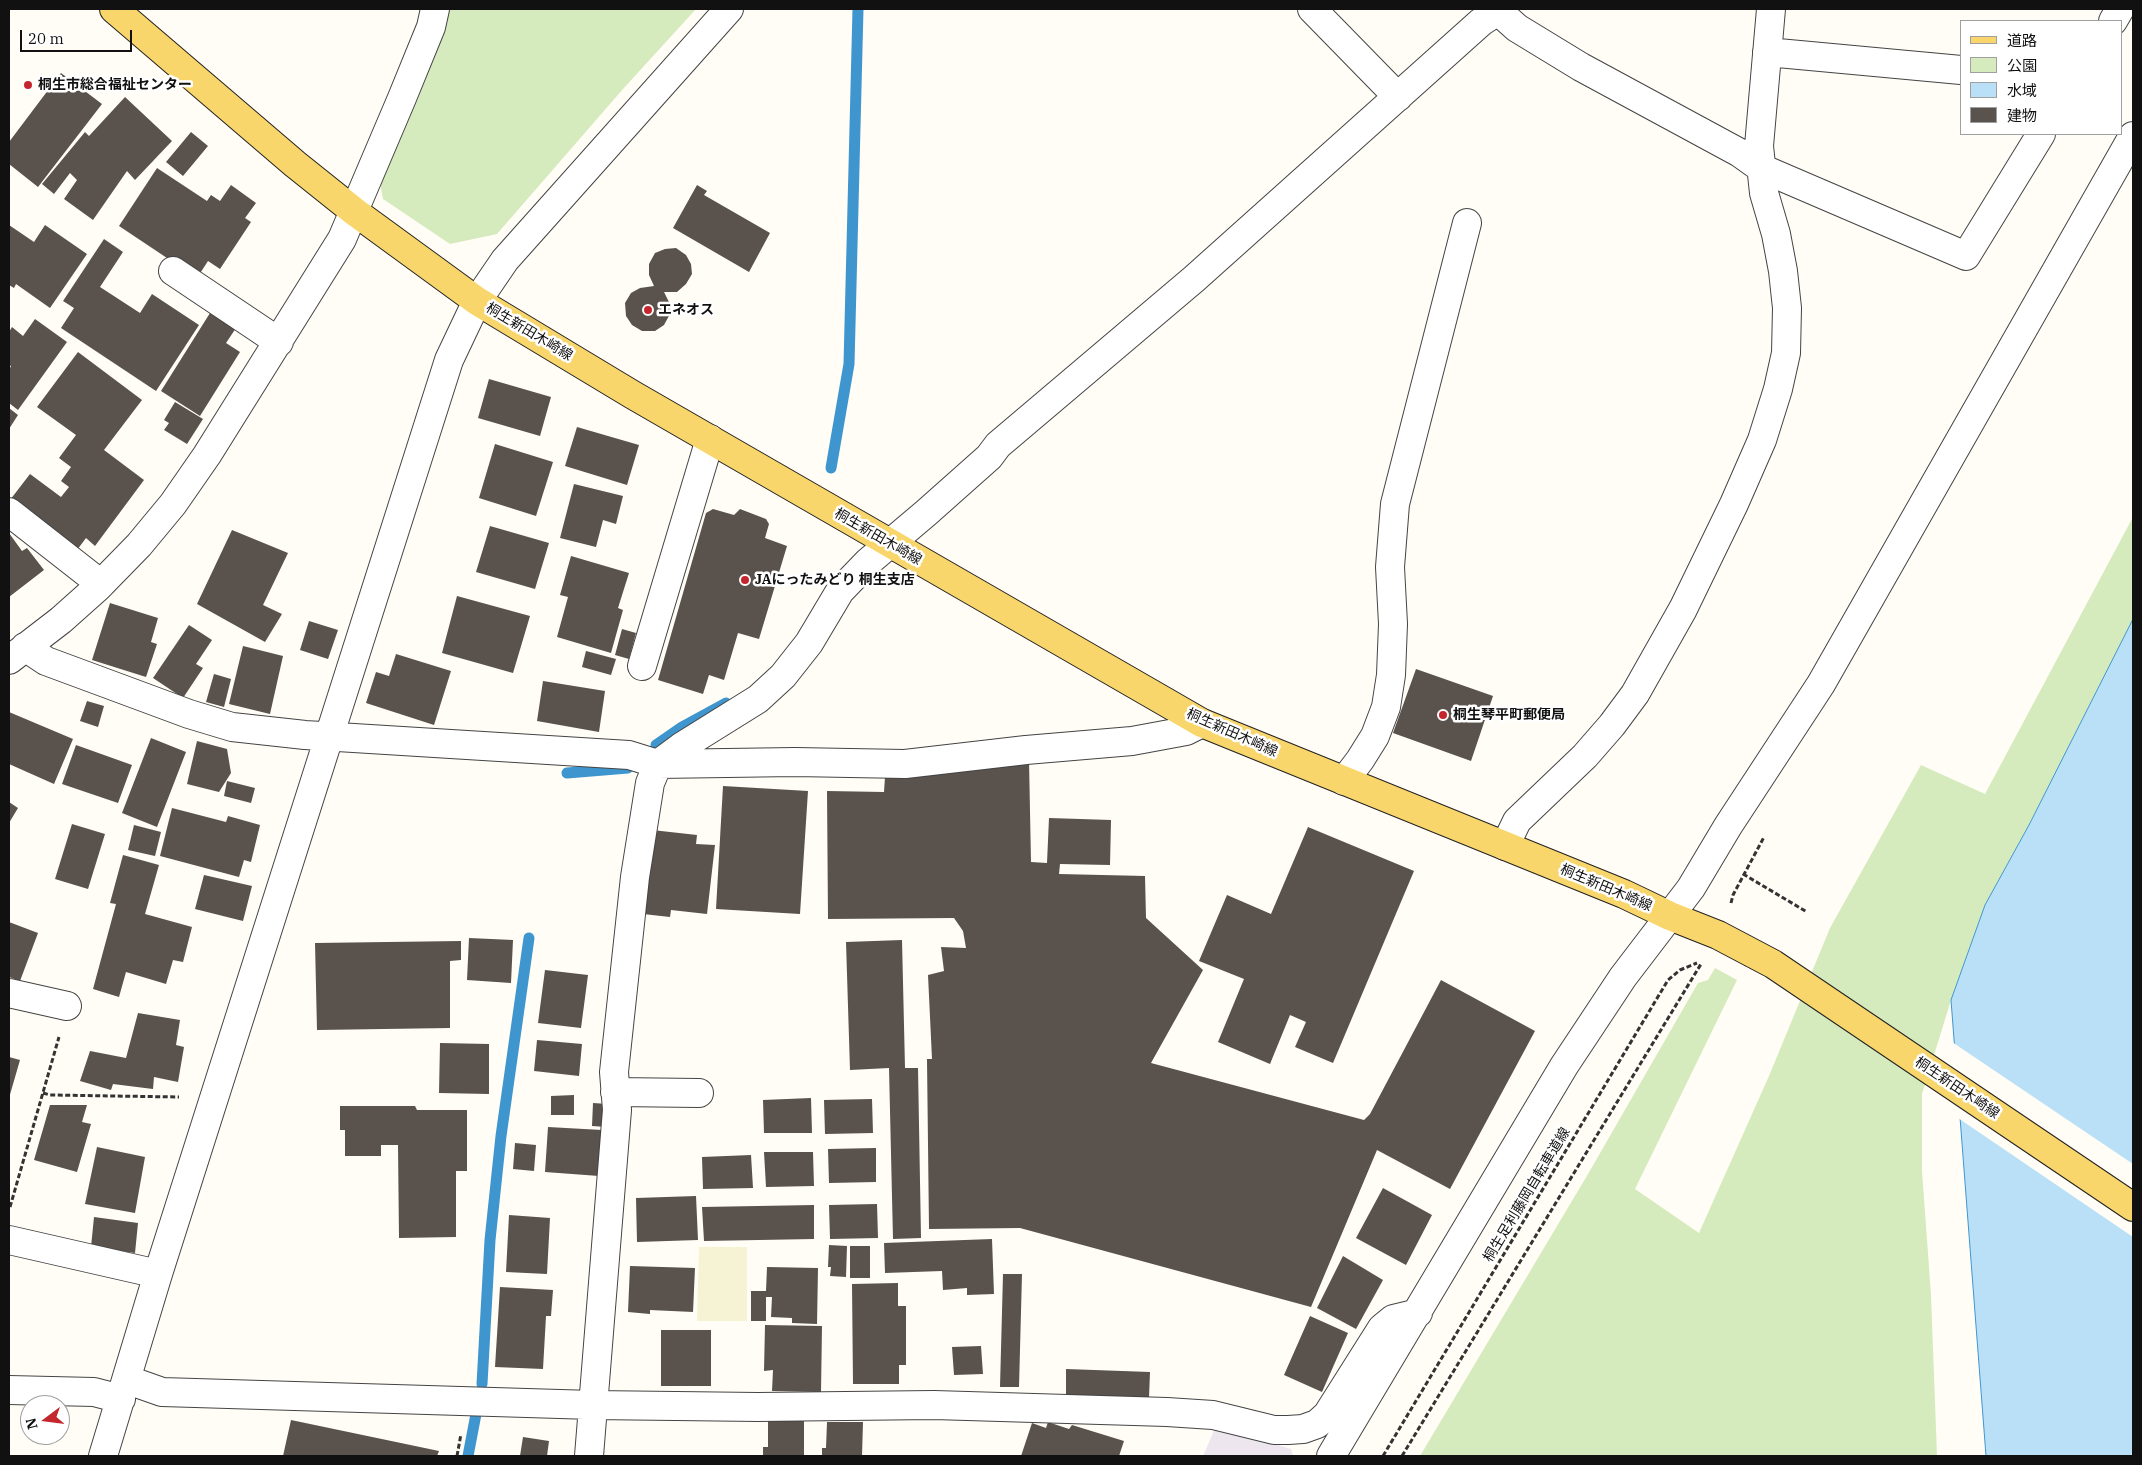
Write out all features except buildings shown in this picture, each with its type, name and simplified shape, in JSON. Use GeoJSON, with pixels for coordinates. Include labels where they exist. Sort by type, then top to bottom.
{"type":"FeatureCollection","features":[{"type":"Feature","properties":{"kind":"main road","name":"桐生新田木崎線"},"geometry":{"type":"LineString","coordinates":[[114,9],[214,96],[355,212],[477,301],[890,544],[1202,723],[1624,894],[1723,938],[1773,964],[2133,1207]]}},
{"type":"Feature","properties":{"kind":"street"},"geometry":{"type":"LineString","coordinates":[[17,654],[61,620],[140,545],[173,504],[207,455],[336,251],[355,212],[424,44],[435,9]]}},
{"type":"Feature","properties":{"kind":"street"},"geometry":{"type":"LineString","coordinates":[[103,1456],[158,1274],[449,360],[477,301],[505,260],[729,9]]}},
{"type":"Feature","properties":{"kind":"street"},"geometry":{"type":"LineString","coordinates":[[1312,9],[1398,97]]}},
{"type":"Feature","properties":{"kind":"street"},"geometry":{"type":"LineString","coordinates":[[1505,846],[1517,821],[1585,756],[1612,725],[1635,694],[1687,600],[1734,504],[1762,440],[1778,389],[1786,353],[1787,308],[1778,243],[1764,193],[1759,146],[1771,9]]}},
{"type":"Feature","properties":{"kind":"street"},"geometry":{"type":"LineString","coordinates":[[589,1456],[616,1110],[614,1072],[634,877],[650,783],[658,764],[681,747],[758,699],[784,676],[810,643],[840,591],[868,562],[989,457],[998,445],[1194,279],[1481,22],[1498,10],[1517,28],[1581,67],[1740,153],[1761,168],[1966,256],[2040,135]]}},
{"type":"Feature","properties":{"kind":"street"},"geometry":{"type":"LineString","coordinates":[[1767,52],[1960,70]]}},
{"type":"Feature","properties":{"kind":"street"},"geometry":{"type":"LineString","coordinates":[[1331,1456],[1564,1066],[1623,976],[1691,888],[1728,826],[1821,684],[2133,136]]}},
{"type":"Feature","properties":{"kind":"street"},"geometry":{"type":"LineString","coordinates":[[1344,781],[1375,736],[1386,707],[1391,675],[1393,624],[1390,567],[1395,504],[1467,223]]}},
{"type":"Feature","properties":{"kind":"street"},"geometry":{"type":"LineString","coordinates":[[173,271],[279,342]]}},
{"type":"Feature","properties":{"kind":"street"},"geometry":{"type":"LineString","coordinates":[[642,666],[710,439]]}},
{"type":"Feature","properties":{"kind":"street"},"geometry":{"type":"LineString","coordinates":[[9,512],[101,584]]}},
{"type":"Feature","properties":{"kind":"street"},"geometry":{"type":"LineString","coordinates":[[17,654],[46,661],[188,714],[232,727],[328,737],[629,755],[658,764],[795,762],[906,764],[1026,750],[1132,741],[1186,731],[1202,723]]}},
{"type":"Feature","properties":{"kind":"street"},"geometry":{"type":"LineString","coordinates":[[9,993],[68,1006]]}},
{"type":"Feature","properties":{"kind":"street"},"geometry":{"type":"LineString","coordinates":[[615,1092],[699,1093]]}},
{"type":"Feature","properties":{"kind":"street"},"geometry":{"type":"LineString","coordinates":[[9,1240],[158,1274]]}},
{"type":"Feature","properties":{"kind":"street"},"geometry":{"type":"LineString","coordinates":[[9,1390],[94,1392],[124,1390],[593,1405],[758,1407],[934,1405],[1167,1412],[1213,1415],[1274,1430],[1303,1429],[1317,1424],[1327,1415],[1382,1328],[1394,1319],[1418,1313]]}},
{"type":"Feature","properties":{"kind":"path"},"geometry":{"type":"LineString","coordinates":[[1743,874],[1807,912]]}},
{"type":"Feature","properties":{"kind":"path","name":"桐生足利藤岡自転車道線"},"geometry":{"type":"LineString","coordinates":[[1383,1456],[1668,980],[1680,970],[1704,960],[1682,992],[1402,1456]]}},
{"type":"Feature","properties":{"kind":"path"},"geometry":{"type":"LineString","coordinates":[[9,1212],[68,1006]]}},
{"type":"Feature","properties":{"kind":"path"},"geometry":{"type":"LineString","coordinates":[[43,1093],[50,1095],[187,1097]]}},
{"type":"Feature","properties":{"kind":"shaded area"},"geometry":{"type":"Polygon","coordinates":[[[699,1247],[747,1247],[747,1321],[697,1321],[699,1247]]]}},
{"type":"Feature","properties":{"kind":"shaded area"},"geometry":{"type":"Polygon","coordinates":[[[1216,1426],[1291,1449],[1293,1456],[1203,1456],[1216,1426]]]}},
{"type":"Feature","properties":{"kind":"green space"},"geometry":{"type":"Polygon","coordinates":[[[446,9],[696,9],[623,89],[497,234],[450,244],[383,199],[380,183],[446,9]]]}},
{"type":"Feature","properties":{"kind":"green space"},"geometry":{"type":"Polygon","coordinates":[[[2133,517],[2133,619],[2029,825],[1985,905],[1951,1000],[1922,1094],[1922,1171],[1931,1295],[1937,1456],[1420,1456],[1588,1174],[1698,983],[1708,980],[1715,968],[1737,980],[1635,1189],[1699,1233],[1769,1076],[1830,928],[1921,765],[1985,794],[2133,517]]]}},
{"type":"Feature","properties":{"kind":"water"},"geometry":{"type":"Polygon","coordinates":[[[2133,619],[2133,1456],[1986,1456],[1951,1000],[1985,905],[2029,825],[2133,619]]]}},
{"type":"Feature","properties":{"kind":"pier"},"geometry":{"type":"Polygon","coordinates":[[[1952,1042],[2133,1164],[2133,1237],[1958,1118],[1952,1042]]]}},
{"type":"Feature","properties":{"kind":"waterway"},"geometry":{"type":"LineString","coordinates":[[831,468],[849,364],[858,9]]}},
{"type":"Feature","properties":{"kind":"waterway"},"geometry":{"type":"LineString","coordinates":[[656,745],[682,727],[726,703]]}},
{"type":"Feature","properties":{"kind":"waterway"},"geometry":{"type":"LineString","coordinates":[[567,773],[628,768]]}},
{"type":"Feature","properties":{"kind":"waterway"},"geometry":{"type":"LineString","coordinates":[[482,1384],[490,1240],[501,1136],[529,938]]}},
{"type":"Feature","properties":{"kind":"waterway"},"geometry":{"type":"LineString","coordinates":[[468,1456],[476,1414]]}},
{"type":"Feature","properties":{"kind":"place","name":"桐生市総合福祉センター"},"geometry":{"type":"Point","coordinates":[28,85]}},
{"type":"Feature","properties":{"kind":"place","name":"エネオス"},"geometry":{"type":"Point","coordinates":[648,310]}},
{"type":"Feature","properties":{"kind":"place","name":"JAにったみどり 桐生支店"},"geometry":{"type":"Point","coordinates":[745,580]}},
{"type":"Feature","properties":{"kind":"place","name":"桐生琴平町郵便局"},"geometry":{"type":"Point","coordinates":[1443,715]}}]}
